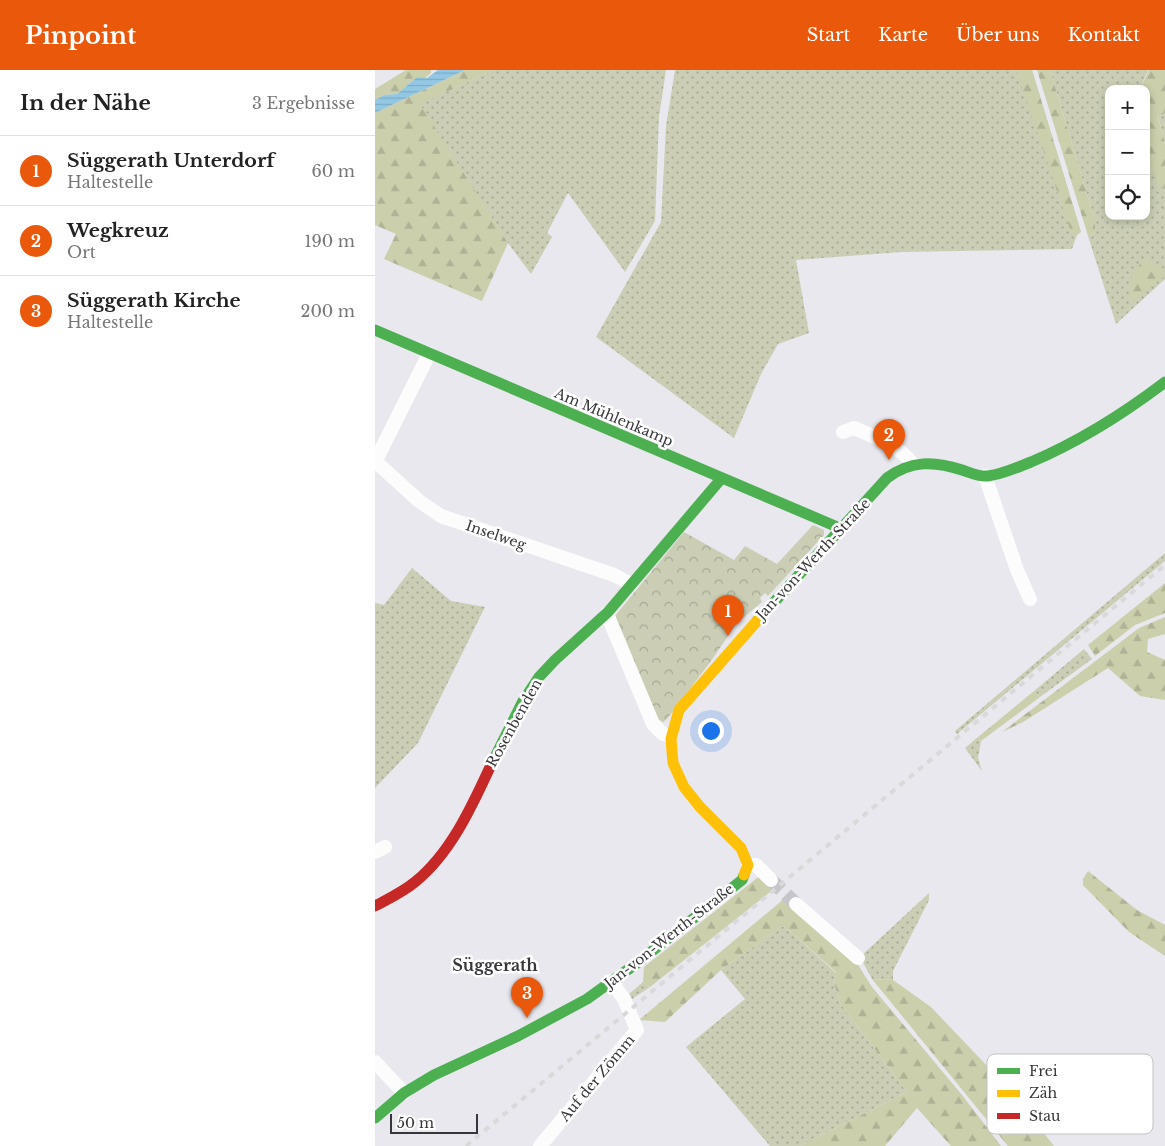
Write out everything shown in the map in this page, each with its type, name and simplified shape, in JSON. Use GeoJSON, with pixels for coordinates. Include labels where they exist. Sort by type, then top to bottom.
{"type":"FeatureCollection","features":[{"type":"Feature","properties":{"kind":"main road","name":"Am Mühlenkamp"},"geometry":{"type":"LineString","coordinates":[[375,330],[842,529]]}},
{"type":"Feature","properties":{"kind":"main road"},"geometry":{"type":"LineString","coordinates":[[912,463],[930,462],[985,476],[1010,470],[1079,441],[1123,413],[1165,382]]}},
{"type":"Feature","properties":{"kind":"main road","name":"Jan-von-Werth-Straße"},"geometry":{"type":"LineString","coordinates":[[404,1093],[434,1075],[524,1032],[587,999],[742,880],[748,865],[741,848],[699,805],[677,778],[672,763],[670,736],[673,722],[679,710],[745,632],[777,601],[887,478],[896,470],[912,463]]}},
{"type":"Feature","properties":{"kind":"main road","name":"Rosenbenden"},"geometry":{"type":"LineString","coordinates":[[376,903],[417,881],[437,860],[460,824],[520,708],[540,676],[563,652],[607,614],[721,479]]}},
{"type":"Feature","properties":{"kind":"main road"},"geometry":{"type":"LineString","coordinates":[[375,1118],[404,1093]]}},
{"type":"Feature","properties":{"kind":"street","name":"Inselweg"},"geometry":{"type":"LineString","coordinates":[[429,354],[375,462],[419,501],[441,516],[614,575],[631,584]]}},
{"type":"Feature","properties":{"kind":"street"},"geometry":{"type":"LineString","coordinates":[[843,432],[854,428],[879,439],[905,455],[912,463]]}},
{"type":"Feature","properties":{"kind":"street"},"geometry":{"type":"LineString","coordinates":[[985,476],[1017,570],[1030,599]]}},
{"type":"Feature","properties":{"kind":"street"},"geometry":{"type":"LineString","coordinates":[[607,614],[653,724],[663,734],[670,736]]}},
{"type":"Feature","properties":{"kind":"street"},"geometry":{"type":"LineString","coordinates":[[748,865],[756,866],[771,880]]}},
{"type":"Feature","properties":{"kind":"street"},"geometry":{"type":"LineString","coordinates":[[796,904],[858,958]]}},
{"type":"Feature","properties":{"kind":"street","name":"Auf der Zömm"},"geometry":{"type":"LineString","coordinates":[[540,1146],[637,1030],[625,999],[611,982]]}},
{"type":"Feature","properties":{"kind":"street"},"geometry":{"type":"LineString","coordinates":[[375,1062],[404,1093]]}},
{"type":"Feature","properties":{"kind":"green space"},"geometry":{"type":"Polygon","coordinates":[[[406,70],[431,70],[431,73],[424,79],[417,77],[397,94],[384,95],[375,100],[375,89],[406,70]]]}},
{"type":"Feature","properties":{"kind":"green space"},"geometry":{"type":"Polygon","coordinates":[[[465,70],[494,70],[420,104],[508,243],[482,301],[384,259],[396,234],[375,225],[375,113],[465,70]]]}},
{"type":"Feature","properties":{"kind":"green space"},"geometry":{"type":"Polygon","coordinates":[[[494,70],[666,70],[659,117],[655,221],[625,272],[568,193],[547,233],[552,237],[531,274],[508,243],[419,104],[494,70]]]}},
{"type":"Feature","properties":{"kind":"green space"},"geometry":{"type":"Polygon","coordinates":[[[675,70],[1032,70],[1081,232],[1077,235],[1072,249],[901,252],[796,260],[809,333],[778,344],[761,374],[734,438],[596,337],[661,222],[666,126],[675,70]]]}},
{"type":"Feature","properties":{"kind":"green space"},"geometry":{"type":"Polygon","coordinates":[[[1016,70],[1032,70],[1081,232],[1077,235],[1071,232],[1016,70]]]}},
{"type":"Feature","properties":{"kind":"green space"},"geometry":{"type":"Polygon","coordinates":[[[1037,70],[1050,70],[1095,221],[1095,233],[1088,236],[1037,70]]]}},
{"type":"Feature","properties":{"kind":"green space"},"geometry":{"type":"Polygon","coordinates":[[[1050,70],[1148,70],[1142,85],[1105,85],[1105,220],[1150,220],[1150,161],[1157,183],[1165,189],[1165,279],[1116,324],[1088,236],[1095,233],[1095,221],[1050,70]]]}},
{"type":"Feature","properties":{"kind":"green space"},"geometry":{"type":"Polygon","coordinates":[[[1149,70],[1165,70],[1165,113],[1158,117],[1165,143],[1165,189],[1158,184],[1150,164],[1150,85],[1142,85],[1149,70]]]}},
{"type":"Feature","properties":{"kind":"green space"},"geometry":{"type":"Polygon","coordinates":[[[1165,113],[1165,143],[1158,116],[1165,113]]]}},
{"type":"Feature","properties":{"kind":"green space"},"geometry":{"type":"Polygon","coordinates":[[[1145,260],[1163,268],[1165,276],[1131,302],[1131,279],[1136,269],[1145,260]]]}},
{"type":"Feature","properties":{"kind":"green space"},"geometry":{"type":"Polygon","coordinates":[[[813,525],[824,530],[824,535],[768,596],[765,593],[760,598],[762,602],[737,623],[667,719],[663,722],[654,717],[615,616],[684,532],[734,560],[745,546],[777,564],[813,525]]]}},
{"type":"Feature","properties":{"kind":"green space"},"geometry":{"type":"Polygon","coordinates":[[[1165,553],[1165,561],[957,734],[955,731],[1165,553]]]}},
{"type":"Feature","properties":{"kind":"green space"},"geometry":{"type":"Polygon","coordinates":[[[412,568],[451,601],[485,607],[418,743],[375,788],[375,603],[384,605],[412,568]]]}},
{"type":"Feature","properties":{"kind":"green space"},"geometry":{"type":"Polygon","coordinates":[[[1165,583],[1165,613],[1135,625],[1095,656],[1088,645],[1165,583]]]}},
{"type":"Feature","properties":{"kind":"green space"},"geometry":{"type":"Polygon","coordinates":[[[1165,617],[1165,634],[1148,639],[1147,652],[1165,660],[1165,700],[1140,696],[1108,668],[1023,722],[1002,732],[1139,628],[1165,617]]]}},
{"type":"Feature","properties":{"kind":"green space"},"geometry":{"type":"Polygon","coordinates":[[[1084,649],[1092,659],[1040,697],[1034,691],[1084,649]]]}},
{"type":"Feature","properties":{"kind":"green space"},"geometry":{"type":"Polygon","coordinates":[[[1034,691],[1040,697],[981,741],[978,737],[1034,691]]]}},
{"type":"Feature","properties":{"kind":"green space"},"geometry":{"type":"Polygon","coordinates":[[[978,737],[981,741],[978,758],[982,771],[965,748],[978,737]]]}},
{"type":"Feature","properties":{"kind":"green space"},"geometry":{"type":"Polygon","coordinates":[[[1088,871],[1137,910],[1165,925],[1165,956],[1129,932],[1083,885],[1083,879],[1088,871]]]}},
{"type":"Feature","properties":{"kind":"green space"},"geometry":{"type":"Polygon","coordinates":[[[761,875],[774,889],[650,987],[643,982],[644,967],[761,875]]]}},
{"type":"Feature","properties":{"kind":"green space"},"geometry":{"type":"Polygon","coordinates":[[[929,893],[929,900],[893,971],[893,980],[872,979],[860,957],[929,893]]]}},
{"type":"Feature","properties":{"kind":"green space"},"geometry":{"type":"Polygon","coordinates":[[[785,898],[855,960],[872,987],[987,1128],[987,1134],[992,1134],[1001,1146],[951,1146],[917,1108],[885,1146],[800,1146],[907,1092],[840,1003],[834,983],[836,972],[782,926],[721,970],[665,1022],[639,1020],[785,898]]]}},
{"type":"Feature","properties":{"kind":"green space"},"geometry":{"type":"Polygon","coordinates":[[[782,926],[836,973],[834,983],[840,1003],[907,1092],[800,1146],[770,1146],[686,1047],[745,999],[721,970],[782,926]]]}},
{"type":"Feature","properties":{"kind":"green space"},"geometry":{"type":"Polygon","coordinates":[[[872,979],[893,980],[931,1007],[987,1066],[987,1120],[872,979]]]}},
{"type":"Feature","properties":{"kind":"green space"},"geometry":{"type":"Polygon","coordinates":[[[643,982],[650,987],[632,999],[629,994],[643,982]]]}},
{"type":"Feature","properties":{"kind":"green space"},"geometry":{"type":"Polygon","coordinates":[[[998,1134],[1045,1134],[1054,1146],[1008,1146],[998,1134]]]}},
{"type":"Feature","properties":{"kind":"water"},"geometry":{"type":"Polygon","coordinates":[[[438,70],[465,70],[375,113],[375,100],[384,95],[397,94],[417,77],[427,78],[438,70]]]}},
{"type":"Feature","properties":{"kind":"tunnel"},"geometry":{"type":"LineString","coordinates":[[771,880],[796,904]]}},
{"type":"Feature","properties":{"kind":"railway"},"geometry":{"type":"LineString","coordinates":[[466,1146],[1165,565]]}},
{"type":"Feature","properties":{"kind":"traffic: fast"},"geometry":{"type":"LineString","coordinates":[[375,330],[842,529]]}},
{"type":"Feature","properties":{"kind":"traffic: fast"},"geometry":{"type":"LineString","coordinates":[[757,621],[887,478],[896,472],[914,465],[923,464],[952,467],[981,476],[1005,472],[1049,454],[1084,436],[1117,416],[1165,382]]}},
{"type":"Feature","properties":{"kind":"traffic: fast"},"geometry":{"type":"LineString","coordinates":[[491,765],[523,701],[539,677],[608,612],[721,479]]}},
{"type":"Feature","properties":{"kind":"traffic: fast"},"geometry":{"type":"LineString","coordinates":[[375,1118],[404,1093],[434,1075],[518,1036],[587,999],[637,963],[742,880],[744,875]]}},
{"type":"Feature","properties":{"kind":"traffic: slow"},"geometry":{"type":"LineString","coordinates":[[744,875],[748,865],[741,848],[700,807],[684,787],[673,763],[671,739],[679,710],[757,621]]}},
{"type":"Feature","properties":{"kind":"traffic: jam"},"geometry":{"type":"LineString","coordinates":[[375,906],[410,886],[439,857],[459,828],[491,765]]}},
{"type":"Feature","properties":{"kind":"place","name":"Wegkreuz"},"geometry":{"type":"Point","coordinates":[889,460]}},
{"type":"Feature","properties":{"kind":"place","name":"Süggerath Unterdorf"},"geometry":{"type":"Point","coordinates":[728,636]}},
{"type":"Feature","properties":{"kind":"place","name":"Süggerath Kirche"},"geometry":{"type":"Point","coordinates":[527,1018]}},
{"type":"Feature","properties":{"kind":"district","name":"Süggerath"},"geometry":{"type":"Point","coordinates":[495,965]}}]}
